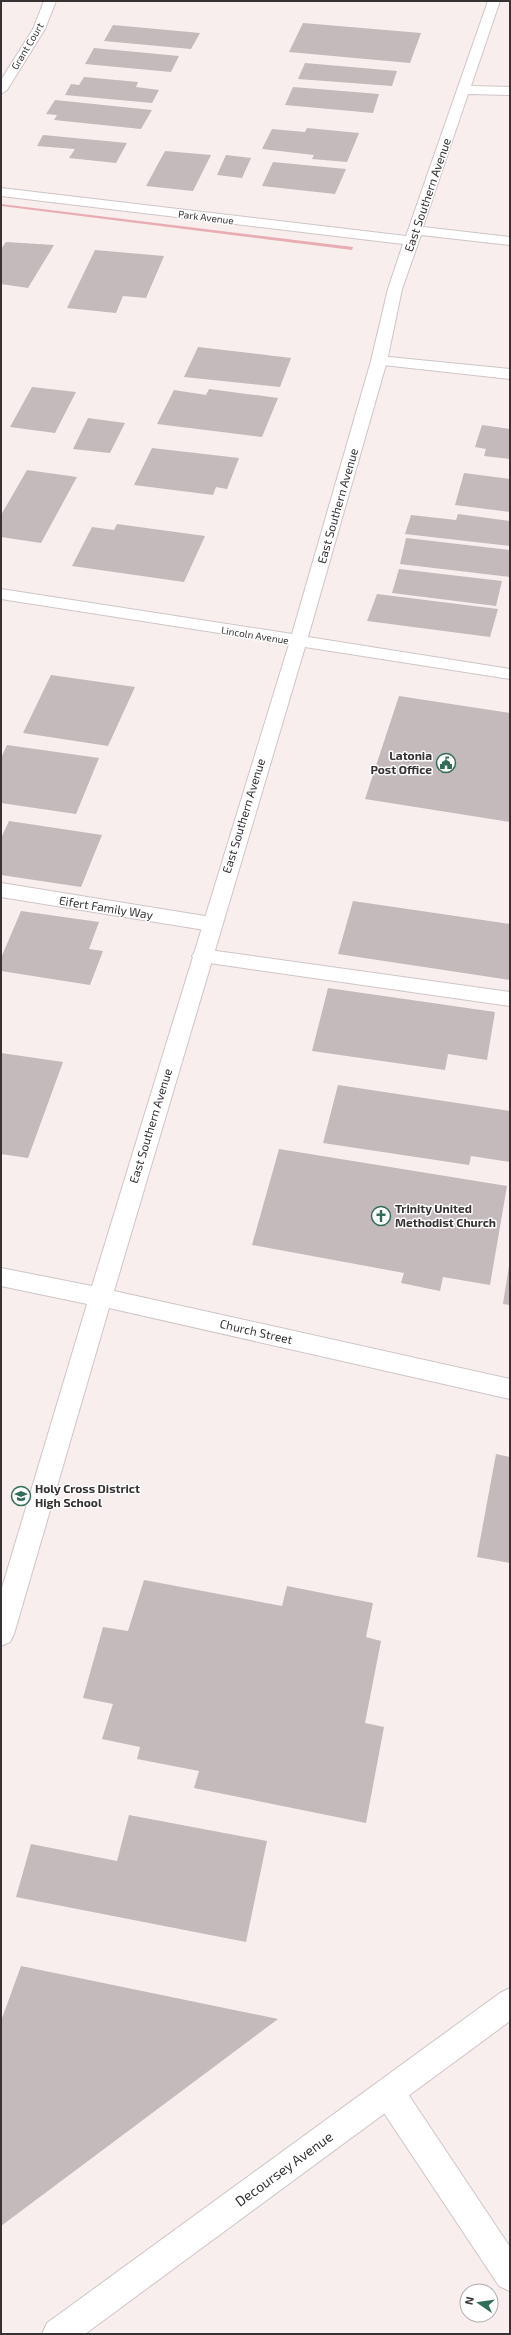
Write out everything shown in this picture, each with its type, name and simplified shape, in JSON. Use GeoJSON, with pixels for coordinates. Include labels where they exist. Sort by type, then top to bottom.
{"type":"FeatureCollection","features":[{"type":"Feature","properties":{"kind":"street","name":"Grant Court"},"geometry":{"type":"LineString","coordinates":[[1,90],[39,29],[50,1]]}},
{"type":"Feature","properties":{"kind":"street","name":"East Southern Avenue"},"geometry":{"type":"LineString","coordinates":[[1,1634],[211,924],[298,642],[379,361],[395,289],[465,90],[494,1]]}},
{"type":"Feature","properties":{"kind":"street"},"geometry":{"type":"LineString","coordinates":[[465,90],[510,91]]}},
{"type":"Feature","properties":{"kind":"street","name":"Park Avenue"},"geometry":{"type":"LineString","coordinates":[[1,192],[413,236],[510,241]]}},
{"type":"Feature","properties":{"kind":"street"},"geometry":{"type":"LineString","coordinates":[[379,361],[510,374]]}},
{"type":"Feature","properties":{"kind":"street","name":"Lincoln Avenue"},"geometry":{"type":"LineString","coordinates":[[1,594],[298,642],[510,674]]}},
{"type":"Feature","properties":{"kind":"street","name":"Eifert Family Way"},"geometry":{"type":"LineString","coordinates":[[1,890],[211,924]]}},
{"type":"Feature","properties":{"kind":"street"},"geometry":{"type":"LineString","coordinates":[[202,956],[510,999]]}},
{"type":"Feature","properties":{"kind":"street","name":"Church Street"},"geometry":{"type":"LineString","coordinates":[[1,1277],[100,1297],[510,1390]]}},
{"type":"Feature","properties":{"kind":"street","name":"Decoursey Avenue"},"geometry":{"type":"LineString","coordinates":[[58,2334],[510,2003]]}},
{"type":"Feature","properties":{"kind":"street"},"geometry":{"type":"LineString","coordinates":[[389,2093],[510,2275]]}},
{"type":"Feature","properties":{"kind":"shaded area"},"geometry":{"type":"Polygon","coordinates":[[[1,204],[353,247],[352,250],[1,206],[1,204]]]}},
{"type":"Feature","properties":{"kind":"building"},"geometry":{"type":"Polygon","coordinates":[[[303,23],[421,33],[410,63],[289,52],[303,23]]]}},
{"type":"Feature","properties":{"kind":"building"},"geometry":{"type":"Polygon","coordinates":[[[113,25],[200,33],[191,49],[104,41],[113,25]]]}},
{"type":"Feature","properties":{"kind":"building"},"geometry":{"type":"Polygon","coordinates":[[[94,48],[179,56],[171,72],[85,64],[94,48]]]}},
{"type":"Feature","properties":{"kind":"building"},"geometry":{"type":"Polygon","coordinates":[[[305,63],[397,71],[392,86],[298,79],[305,63]]]}},
{"type":"Feature","properties":{"kind":"building"},"geometry":{"type":"Polygon","coordinates":[[[84,77],[138,82],[136,87],[159,90],[152,103],[65,95],[71,84],[79,85],[84,77]]]}},
{"type":"Feature","properties":{"kind":"building"},"geometry":{"type":"Polygon","coordinates":[[[293,87],[379,94],[373,113],[285,105],[293,87]]]}},
{"type":"Feature","properties":{"kind":"building"},"geometry":{"type":"Polygon","coordinates":[[[55,100],[152,110],[141,129],[54,120],[57,115],[46,114],[55,100]]]}},
{"type":"Feature","properties":{"kind":"building"},"geometry":{"type":"Polygon","coordinates":[[[307,128],[359,133],[347,162],[312,159],[314,155],[262,149],[272,129],[305,132],[307,128]]]}},
{"type":"Feature","properties":{"kind":"building"},"geometry":{"type":"Polygon","coordinates":[[[43,135],[127,143],[116,163],[69,158],[75,149],[37,146],[43,135]]]}},
{"type":"Feature","properties":{"kind":"building"},"geometry":{"type":"Polygon","coordinates":[[[165,151],[211,155],[193,191],[146,186],[165,151]]]}},
{"type":"Feature","properties":{"kind":"building"},"geometry":{"type":"Polygon","coordinates":[[[226,155],[251,158],[242,178],[217,175],[226,155]]]}},
{"type":"Feature","properties":{"kind":"building"},"geometry":{"type":"Polygon","coordinates":[[[273,162],[346,169],[335,194],[262,186],[273,162]]]}},
{"type":"Feature","properties":{"kind":"building"},"geometry":{"type":"Polygon","coordinates":[[[6,242],[54,245],[28,288],[1,284],[1,249],[6,242]]]}},
{"type":"Feature","properties":{"kind":"building"},"geometry":{"type":"Polygon","coordinates":[[[95,250],[164,256],[146,298],[123,296],[116,313],[67,308],[95,250]]]}},
{"type":"Feature","properties":{"kind":"building"},"geometry":{"type":"Polygon","coordinates":[[[198,347],[291,358],[280,387],[184,377],[198,347]]]}},
{"type":"Feature","properties":{"kind":"building"},"geometry":{"type":"Polygon","coordinates":[[[32,387],[76,392],[55,433],[10,427],[32,387]]]}},
{"type":"Feature","properties":{"kind":"building"},"geometry":{"type":"Polygon","coordinates":[[[209,389],[278,398],[262,437],[157,424],[174,390],[206,395],[209,389]]]}},
{"type":"Feature","properties":{"kind":"building"},"geometry":{"type":"Polygon","coordinates":[[[88,418],[125,423],[110,453],[73,449],[88,418]]]}},
{"type":"Feature","properties":{"kind":"building"},"geometry":{"type":"Polygon","coordinates":[[[482,425],[510,429],[510,459],[484,456],[486,449],[475,447],[482,425]]]}},
{"type":"Feature","properties":{"kind":"building"},"geometry":{"type":"Polygon","coordinates":[[[152,448],[239,458],[227,489],[216,487],[213,495],[134,485],[152,448]]]}},
{"type":"Feature","properties":{"kind":"building"},"geometry":{"type":"Polygon","coordinates":[[[27,470],[77,477],[41,543],[1,537],[1,515],[27,470]]]}},
{"type":"Feature","properties":{"kind":"building"},"geometry":{"type":"Polygon","coordinates":[[[464,473],[510,479],[510,512],[455,505],[464,473]]]}},
{"type":"Feature","properties":{"kind":"building"},"geometry":{"type":"Polygon","coordinates":[[[458,514],[510,521],[510,546],[405,534],[411,515],[456,520],[458,514]]]}},
{"type":"Feature","properties":{"kind":"building"},"geometry":{"type":"Polygon","coordinates":[[[117,524],[205,536],[184,582],[72,566],[92,527],[114,530],[117,524]]]}},
{"type":"Feature","properties":{"kind":"building"},"geometry":{"type":"Polygon","coordinates":[[[406,538],[510,550],[510,577],[400,564],[406,538]]]}},
{"type":"Feature","properties":{"kind":"building"},"geometry":{"type":"Polygon","coordinates":[[[399,569],[502,581],[496,606],[392,593],[399,569]]]}},
{"type":"Feature","properties":{"kind":"building"},"geometry":{"type":"Polygon","coordinates":[[[377,594],[498,609],[490,637],[367,621],[377,594]]]}},
{"type":"Feature","properties":{"kind":"building"},"geometry":{"type":"Polygon","coordinates":[[[51,675],[135,687],[108,746],[23,733],[51,675]]]}},
{"type":"Feature","properties":{"kind":"building"},"geometry":{"type":"Polygon","coordinates":[[[399,696],[510,713],[510,822],[365,799],[399,696]]]}},
{"type":"Feature","properties":{"kind":"building"},"geometry":{"type":"Polygon","coordinates":[[[7,745],[99,758],[76,814],[1,803],[1,758],[7,745]]]}},
{"type":"Feature","properties":{"kind":"building"},"geometry":{"type":"Polygon","coordinates":[[[9,821],[102,835],[81,887],[1,875],[1,838],[9,821]]]}},
{"type":"Feature","properties":{"kind":"building"},"geometry":{"type":"Polygon","coordinates":[[[353,901],[510,924],[510,980],[338,954],[353,901]]]}},
{"type":"Feature","properties":{"kind":"building"},"geometry":{"type":"Polygon","coordinates":[[[21,911],[99,922],[89,949],[103,951],[90,985],[1,971],[1,958],[21,911]]]}},
{"type":"Feature","properties":{"kind":"building"},"geometry":{"type":"Polygon","coordinates":[[[328,988],[495,1012],[487,1060],[448,1054],[445,1070],[312,1051],[328,988]]]}},
{"type":"Feature","properties":{"kind":"building"},"geometry":{"type":"Polygon","coordinates":[[[1,1053],[63,1062],[28,1158],[1,1154],[1,1053]]]}},
{"type":"Feature","properties":{"kind":"building"},"geometry":{"type":"Polygon","coordinates":[[[338,1085],[510,1111],[510,1162],[471,1156],[469,1165],[323,1143],[338,1085]]]}},
{"type":"Feature","properties":{"kind":"building","name":"Trinity United Methodist Church"},"geometry":{"type":"Polygon","coordinates":[[[279,1149],[507,1186],[490,1285],[443,1277],[440,1291],[401,1283],[404,1273],[252,1245],[279,1149]]]}},
{"type":"Feature","properties":{"kind":"building"},"geometry":{"type":"Polygon","coordinates":[[[510,1266],[510,1305],[503,1304],[510,1266]]]}},
{"type":"Feature","properties":{"kind":"building"},"geometry":{"type":"Polygon","coordinates":[[[496,1454],[510,1457],[510,1563],[477,1557],[496,1454]]]}},
{"type":"Feature","properties":{"kind":"building"},"geometry":{"type":"Polygon","coordinates":[[[144,1580],[282,1606],[287,1586],[373,1603],[366,1637],[381,1641],[365,1723],[384,1727],[366,1823],[194,1788],[199,1771],[137,1759],[140,1747],[102,1739],[113,1704],[83,1698],[103,1627],[128,1631],[144,1580]]]}},
{"type":"Feature","properties":{"kind":"building"},"geometry":{"type":"Polygon","coordinates":[[[129,1815],[267,1841],[246,1942],[16,1897],[31,1844],[117,1861],[129,1815]]]}},
{"type":"Feature","properties":{"kind":"building"},"geometry":{"type":"Polygon","coordinates":[[[21,1966],[278,2019],[1,2226],[1,2021],[21,1966]]]}},
{"type":"Feature","properties":{"kind":"place","name":"Latonia Post Office"},"geometry":{"type":"Point","coordinates":[446,763]}},
{"type":"Feature","properties":{"kind":"place","name":"Trinity United Methodist Church"},"geometry":{"type":"Point","coordinates":[381,1216]}},
{"type":"Feature","properties":{"kind":"place","name":"Holy Cross District High School"},"geometry":{"type":"Point","coordinates":[21,1496]}}]}
